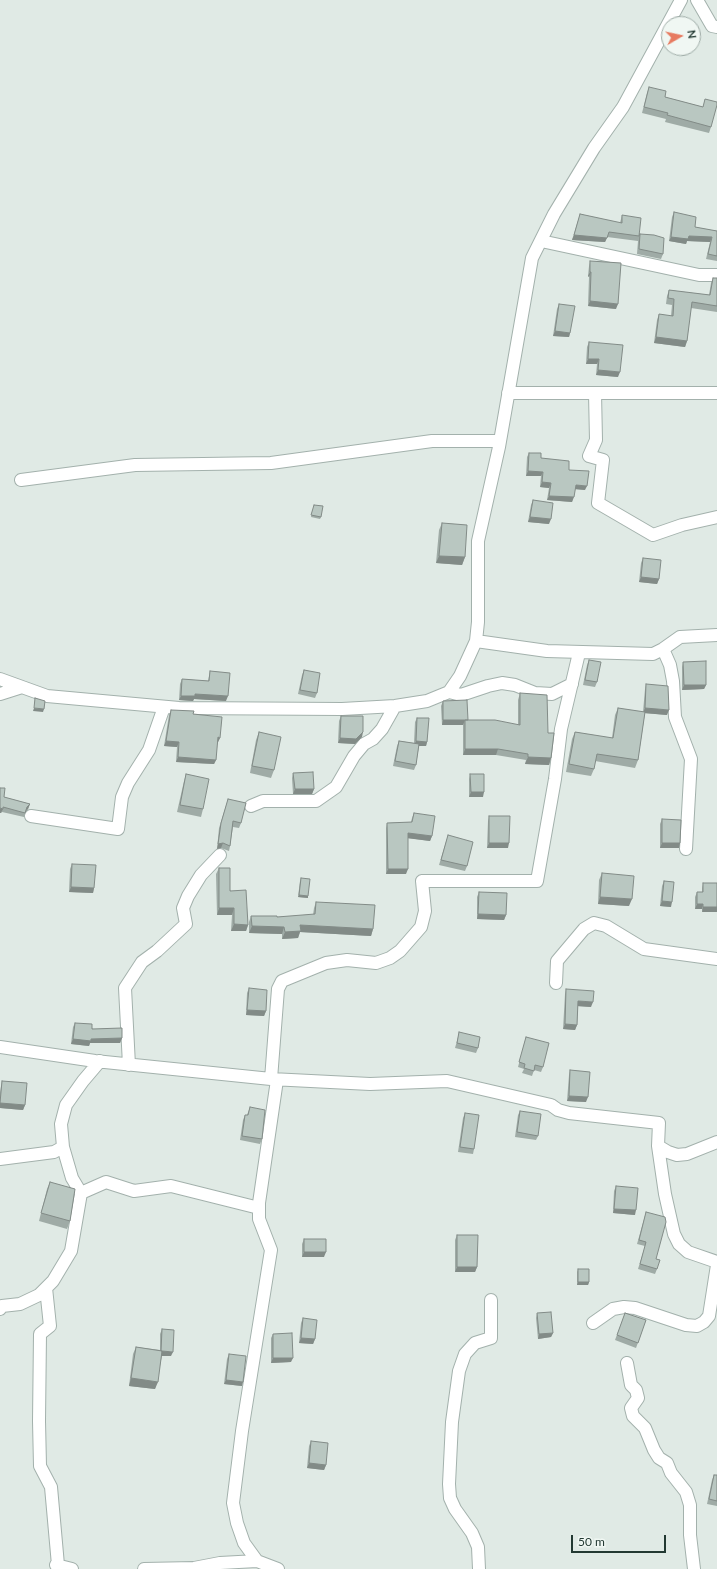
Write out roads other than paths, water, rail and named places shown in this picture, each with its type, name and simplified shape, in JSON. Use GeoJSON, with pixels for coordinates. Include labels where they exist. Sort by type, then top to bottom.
{"type":"FeatureCollection","features":[{"type":"Feature","properties":{"kind":"street"},"geometry":{"type":"LineString","coordinates":[[0,679],[47,696],[164,707],[342,709],[395,706],[427,701],[449,692],[460,676],[476,641],[478,622],[478,541],[500,441],[532,258],[594,148],[623,107],[681,0]]}},
{"type":"Feature","properties":{"kind":"street"},"geometry":{"type":"LineString","coordinates":[[696,0],[712,26],[717,27]]}},
{"type":"Feature","properties":{"kind":"street"},"geometry":{"type":"LineString","coordinates":[[541,240],[699,275],[717,275]]}},
{"type":"Feature","properties":{"kind":"street"},"geometry":{"type":"LineString","coordinates":[[508,393],[717,393]]}},
{"type":"Feature","properties":{"kind":"street"},"geometry":{"type":"LineString","coordinates":[[594,393],[596,440],[589,456],[602,460],[598,503],[653,535],[682,525],[717,517]]}},
{"type":"Feature","properties":{"kind":"street"},"geometry":{"type":"LineString","coordinates":[[21,480],[135,465],[271,462],[432,441],[500,441]]}},
{"type":"Feature","properties":{"kind":"street"},"geometry":{"type":"LineString","coordinates":[[476,641],[526,649],[579,653],[653,654],[680,637],[717,636]]}},
{"type":"Feature","properties":{"kind":"street"},"geometry":{"type":"LineString","coordinates":[[663,649],[670,666],[673,680],[675,717],[691,759],[686,849]]}},
{"type":"Feature","properties":{"kind":"street"},"geometry":{"type":"LineString","coordinates":[[257,1561],[244,1543],[237,1523],[233,1503],[242,1431],[271,1250],[259,1219],[259,1208],[274,1079],[278,988],[282,982],[326,963],[347,960],[376,963],[390,958],[400,951],[421,926],[424,911],[422,882],[537,881],[555,779],[562,729],[579,653]]}},
{"type":"Feature","properties":{"kind":"street"},"geometry":{"type":"LineString","coordinates":[[449,692],[461,695],[502,683],[515,685],[535,693],[552,694],[572,684]]}},
{"type":"Feature","properties":{"kind":"street"},"geometry":{"type":"LineString","coordinates":[[0,694],[22,687]]}},
{"type":"Feature","properties":{"kind":"street"},"geometry":{"type":"LineString","coordinates":[[251,806],[263,801],[316,801],[336,787],[354,756],[364,744],[373,739],[382,729],[395,706]]}},
{"type":"Feature","properties":{"kind":"street"},"geometry":{"type":"LineString","coordinates":[[31,816],[118,829],[122,797],[128,783],[149,750],[164,707]]}},
{"type":"Feature","properties":{"kind":"street"},"geometry":{"type":"LineString","coordinates":[[129,1065],[125,988],[142,962],[157,952],[186,924],[183,908],[188,896],[201,875],[220,856]]}},
{"type":"Feature","properties":{"kind":"street"},"geometry":{"type":"LineString","coordinates":[[556,983],[557,961],[584,929],[594,922],[606,926],[644,949],[717,959]]}},
{"type":"Feature","properties":{"kind":"street"},"geometry":{"type":"LineString","coordinates":[[0,1047],[100,1062],[274,1079],[370,1084],[446,1081],[551,1105],[558,1110],[569,1113],[659,1122],[658,1146],[664,1194],[674,1234],[679,1244],[688,1252],[717,1263],[713,1317],[696,1326],[686,1325],[635,1308],[624,1307],[613,1309],[593,1322]]}},
{"type":"Feature","properties":{"kind":"street"},"geometry":{"type":"LineString","coordinates":[[0,1308],[2,1306],[20,1304],[39,1295],[53,1281],[71,1251],[81,1193],[72,1178],[63,1147],[61,1124],[66,1105],[83,1081],[100,1062]]}},
{"type":"Feature","properties":{"kind":"street"},"geometry":{"type":"LineString","coordinates":[[658,1146],[677,1155],[687,1154],[717,1142]]}},
{"type":"Feature","properties":{"kind":"street"},"geometry":{"type":"LineString","coordinates":[[0,1159],[54,1152],[63,1147]]}},
{"type":"Feature","properties":{"kind":"street"},"geometry":{"type":"LineString","coordinates":[[81,1193],[106,1182],[134,1191],[171,1186],[259,1208]]}},
{"type":"Feature","properties":{"kind":"street"},"geometry":{"type":"LineString","coordinates":[[46,1288],[50,1326],[40,1334],[40,1466],[51,1487],[57,1565],[72,1569]]}},
{"type":"Feature","properties":{"kind":"street"},"geometry":{"type":"LineString","coordinates":[[479,1569],[478,1547],[472,1533],[455,1509],[450,1498],[449,1484],[452,1422],[459,1371],[465,1354],[475,1343],[491,1338],[491,1300]]}},
{"type":"Feature","properties":{"kind":"street"},"geometry":{"type":"LineString","coordinates":[[627,1363],[632,1385],[636,1390],[638,1398],[631,1408],[634,1416],[645,1428],[659,1458],[667,1463],[672,1473],[686,1492],[690,1505],[690,1534],[694,1569]]}},
{"type":"Feature","properties":{"kind":"street"},"geometry":{"type":"LineString","coordinates":[[144,1569],[194,1568],[220,1563],[257,1561],[278,1569]]}}]}
